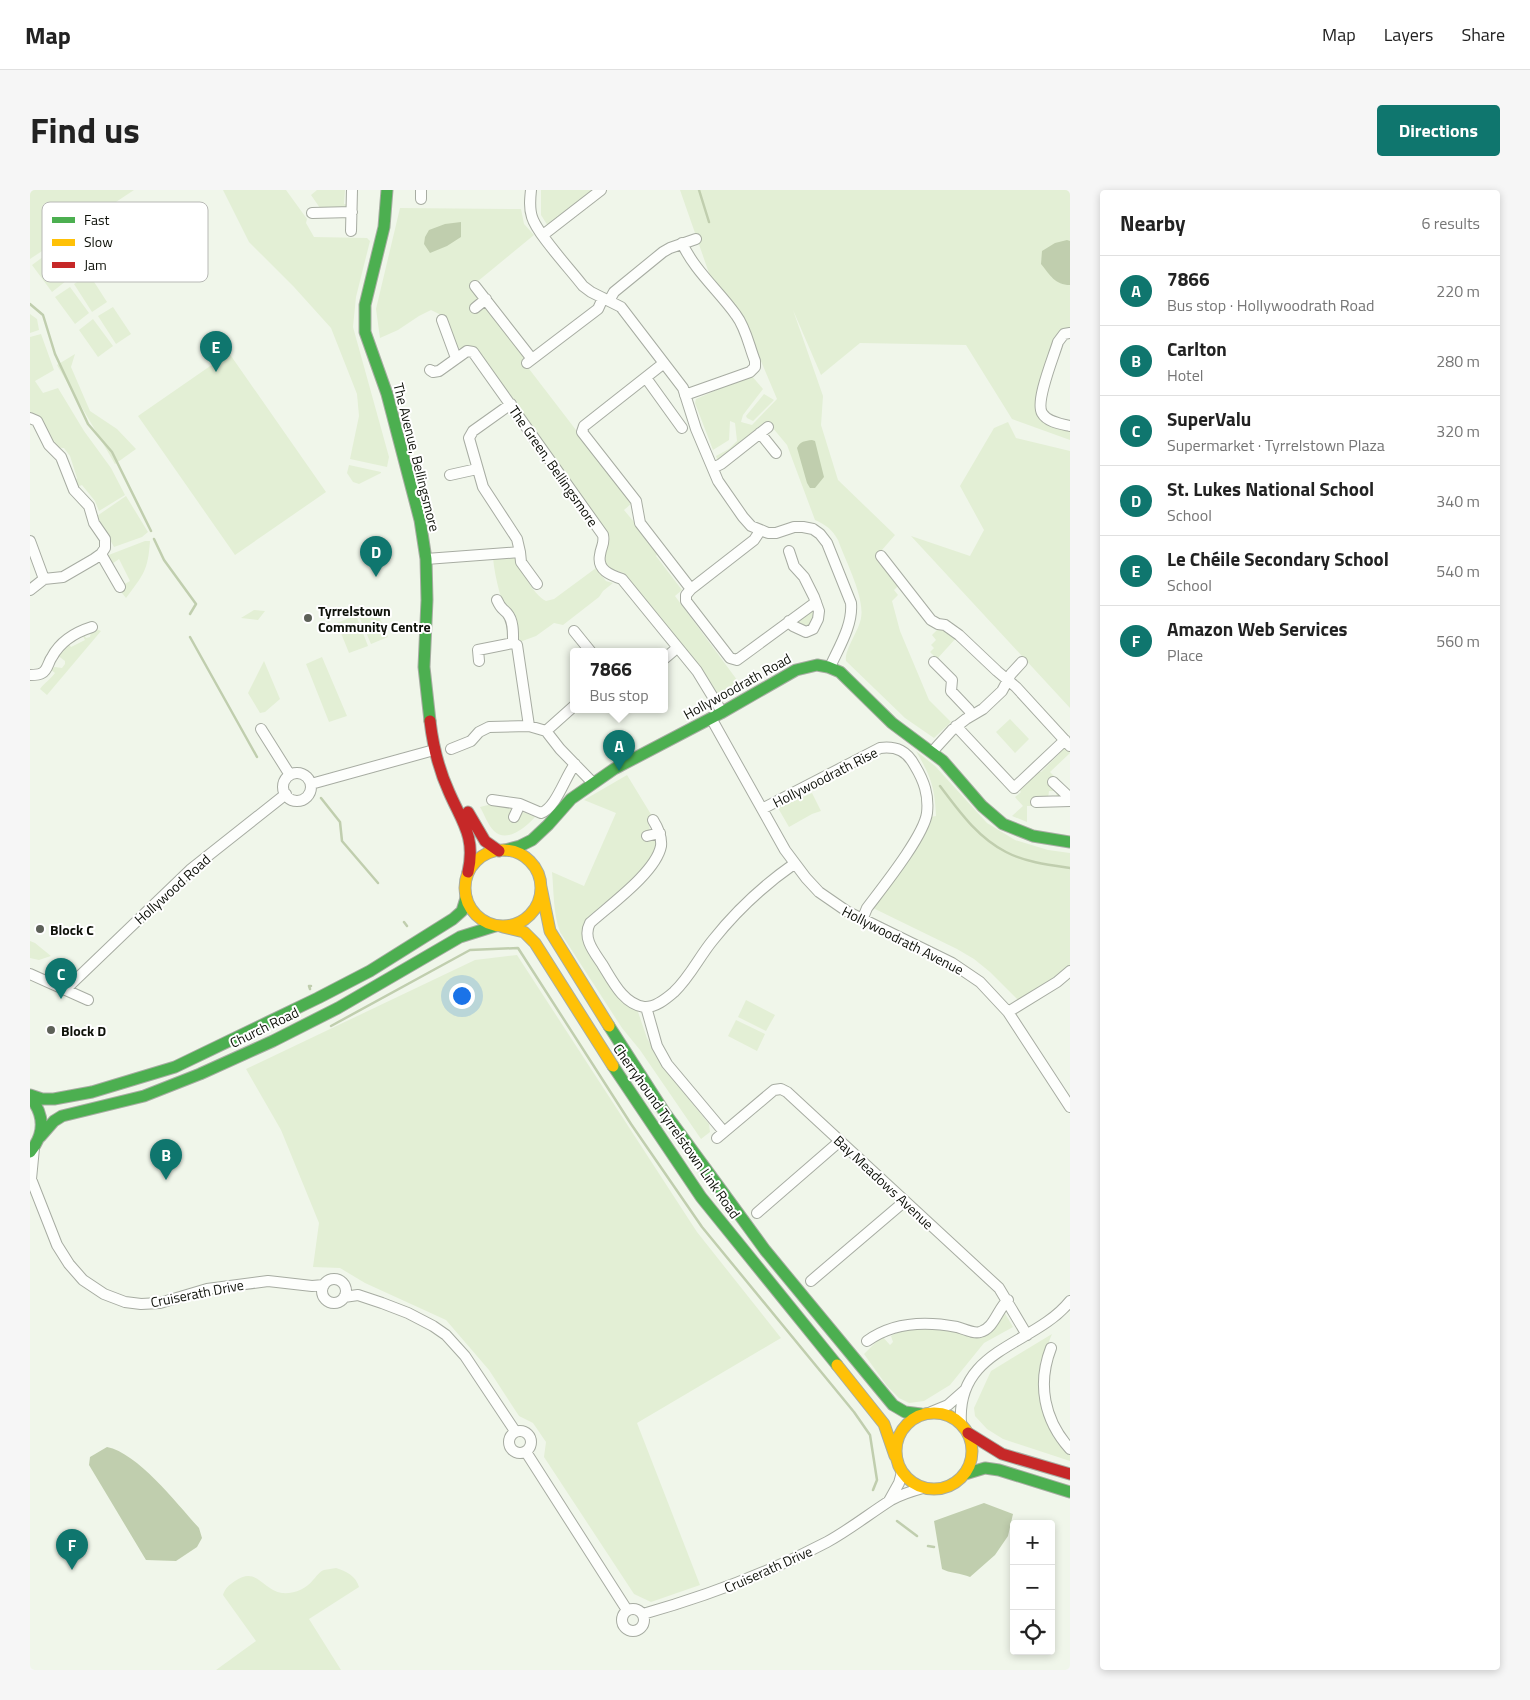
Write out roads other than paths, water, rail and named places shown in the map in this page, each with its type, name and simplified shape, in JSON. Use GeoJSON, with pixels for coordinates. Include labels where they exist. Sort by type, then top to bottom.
{"type":"FeatureCollection","features":[{"type":"Feature","properties":{"kind":"street"},"geometry":{"type":"LineString","coordinates":[[351,231],[352,190]]}},
{"type":"Feature","properties":{"kind":"street","name":"The Avenue, Bellingsmore"},"geometry":{"type":"LineString","coordinates":[[387,190],[384,227],[365,305],[365,332],[387,394],[420,520],[426,559],[427,600],[424,667],[430,724],[434,750],[448,791],[466,826],[469,836],[471,859],[468,872]]}},
{"type":"Feature","properties":{"kind":"street"},"geometry":{"type":"LineString","coordinates":[[531,190],[530,206],[533,220],[543,235],[583,286],[590,292],[621,307],[683,388],[696,429],[718,481],[731,502],[751,526],[768,533],[776,533],[794,527],[813,529],[827,543],[851,603],[852,610],[848,628],[830,667],[840,672],[892,723],[932,752],[955,774],[992,816],[1003,824],[1033,836],[1070,842]]}},
{"type":"Feature","properties":{"kind":"street"},"geometry":{"type":"LineString","coordinates":[[543,235],[601,190]]}},
{"type":"Feature","properties":{"kind":"street"},"geometry":{"type":"LineString","coordinates":[[312,213],[352,212]]}},
{"type":"Feature","properties":{"kind":"street"},"geometry":{"type":"LineString","coordinates":[[475,286],[530,361],[598,308],[614,292],[663,252],[696,239]]}},
{"type":"Feature","properties":{"kind":"street"},"geometry":{"type":"LineString","coordinates":[[682,243],[697,266],[736,314],[743,326],[755,361],[753,370],[746,374],[685,395]]}},
{"type":"Feature","properties":{"kind":"street"},"geometry":{"type":"LineString","coordinates":[[474,308],[486,299]]}},
{"type":"Feature","properties":{"kind":"street"},"geometry":{"type":"LineString","coordinates":[[442,320],[456,358]]}},
{"type":"Feature","properties":{"kind":"street"},"geometry":{"type":"LineString","coordinates":[[1070,333],[1064,334],[1058,342],[1042,394],[1041,412],[1047,418],[1070,426]]}},
{"type":"Feature","properties":{"kind":"street","name":"The Green, Bellingsmore"},"geometry":{"type":"LineString","coordinates":[[430,370],[433,372],[439,371],[467,351],[473,352],[603,535],[604,542],[599,556],[602,568],[609,574],[622,579],[697,672],[716,715]]}},
{"type":"Feature","properties":{"kind":"street"},"geometry":{"type":"LineString","coordinates":[[664,363],[584,426],[582,432],[636,501],[640,523],[691,589]]}},
{"type":"Feature","properties":{"kind":"street"},"geometry":{"type":"LineString","coordinates":[[646,378],[682,428]]}},
{"type":"Feature","properties":{"kind":"street"},"geometry":{"type":"LineString","coordinates":[[511,404],[470,434],[469,438],[477,469],[486,493],[517,539],[521,562],[537,584]]}},
{"type":"Feature","properties":{"kind":"street"},"geometry":{"type":"LineString","coordinates":[[30,418],[37,421],[49,445],[61,457],[74,490],[89,506],[94,523],[105,539],[105,548],[101,554],[63,577],[44,579],[30,590]]}},
{"type":"Feature","properties":{"kind":"street"},"geometry":{"type":"LineString","coordinates":[[713,468],[721,464],[764,430],[776,453]]}},
{"type":"Feature","properties":{"kind":"street"},"geometry":{"type":"LineString","coordinates":[[450,475],[477,469]]}},
{"type":"Feature","properties":{"kind":"street"},"geometry":{"type":"LineString","coordinates":[[760,531],[754,540],[691,589],[686,594],[686,601],[733,660],[741,658],[816,602]]}},
{"type":"Feature","properties":{"kind":"street"},"geometry":{"type":"LineString","coordinates":[[30,541],[44,579]]}},
{"type":"Feature","properties":{"kind":"street"},"geometry":{"type":"LineString","coordinates":[[789,550],[794,566],[804,577],[816,602],[819,615],[813,629],[806,632],[793,626],[789,621]]}},
{"type":"Feature","properties":{"kind":"street"},"geometry":{"type":"LineString","coordinates":[[426,559],[520,552]]}},
{"type":"Feature","properties":{"kind":"street"},"geometry":{"type":"LineString","coordinates":[[101,554],[120,586]]}},
{"type":"Feature","properties":{"kind":"street"},"geometry":{"type":"LineString","coordinates":[[881,556],[931,620],[945,625],[959,634],[1016,687],[1067,743],[1014,788],[956,726]]}},
{"type":"Feature","properties":{"kind":"street"},"geometry":{"type":"LineString","coordinates":[[497,600],[501,610],[507,613],[510,619],[513,642],[517,644],[529,726]]}},
{"type":"Feature","properties":{"kind":"street"},"geometry":{"type":"LineString","coordinates":[[30,675],[42,673],[47,668],[54,652],[66,640],[76,633],[92,627]]}},
{"type":"Feature","properties":{"kind":"street"},"geometry":{"type":"LineString","coordinates":[[574,631],[588,648]]}},
{"type":"Feature","properties":{"kind":"street"},"geometry":{"type":"LineString","coordinates":[[479,661],[478,650],[513,642]]}},
{"type":"Feature","properties":{"kind":"street"},"geometry":{"type":"LineString","coordinates":[[668,656],[677,648]]}},
{"type":"Feature","properties":{"kind":"street"},"geometry":{"type":"LineString","coordinates":[[934,662],[952,680],[951,691],[972,715]]}},
{"type":"Feature","properties":{"kind":"street"},"geometry":{"type":"LineString","coordinates":[[932,752],[956,726],[983,709],[1002,691],[1011,674],[1022,662]]}},
{"type":"Feature","properties":{"kind":"street","name":"Hollywoodrath Road"},"geometry":{"type":"LineString","coordinates":[[502,850],[524,845],[540,836],[573,797],[593,782],[623,764],[804,666],[814,664],[830,667]]}},
{"type":"Feature","properties":{"kind":"street"},"geometry":{"type":"LineString","coordinates":[[546,731],[570,710]]}},
{"type":"Feature","properties":{"kind":"street","name":"Hollywoodrath Avenue"},"geometry":{"type":"LineString","coordinates":[[716,715],[762,809],[794,864],[819,892],[842,909],[964,970],[980,982],[1008,1012],[1070,1107]]}},
{"type":"Feature","properties":{"kind":"street"},"geometry":{"type":"LineString","coordinates":[[451,749],[471,742],[479,732],[489,727],[529,726],[546,731],[560,750],[593,782]]}},
{"type":"Feature","properties":{"kind":"street"},"geometry":{"type":"LineString","coordinates":[[261,729],[290,775]]}},
{"type":"Feature","properties":{"kind":"street","name":"Hollywoodrath Rise"},"geometry":{"type":"LineString","coordinates":[[762,809],[880,748],[890,747],[906,753],[917,768],[926,786],[927,814],[915,841],[868,908],[862,920]]}},
{"type":"Feature","properties":{"kind":"street"},"geometry":{"type":"LineString","coordinates":[[311,784],[434,750]]}},
{"type":"Feature","properties":{"kind":"street"},"geometry":{"type":"LineString","coordinates":[[492,800],[520,804],[540,813],[545,811],[554,801],[575,764]]}},
{"type":"Feature","properties":{"kind":"street","name":"The Avenue, Bellingsmore"},"geometry":{"type":"LineString","coordinates":[[442,772],[485,842],[502,850]]}},
{"type":"Feature","properties":{"kind":"street"},"geometry":{"type":"LineString","coordinates":[[299,773],[310,780],[310,793],[303,800],[293,800],[286,794],[284,782],[290,775],[299,773]]}},
{"type":"Feature","properties":{"kind":"street"},"geometry":{"type":"LineString","coordinates":[[1036,802],[1069,801],[1068,796],[1053,782]]}},
{"type":"Feature","properties":{"kind":"street","name":"Hollywood Road"},"geometry":{"type":"LineString","coordinates":[[66,990],[183,876],[286,794]]}},
{"type":"Feature","properties":{"kind":"street"},"geometry":{"type":"LineString","coordinates":[[514,817],[520,804]]}},
{"type":"Feature","properties":{"kind":"street"},"geometry":{"type":"LineString","coordinates":[[653,820],[660,833],[661,846],[654,861],[638,881],[590,923],[587,935],[591,948],[623,995],[637,1005],[646,1007],[660,1002],[674,991],[694,969],[713,939],[772,879],[794,864]]}},
{"type":"Feature","properties":{"kind":"street"},"geometry":{"type":"LineString","coordinates":[[647,836],[660,833]]}},
{"type":"Feature","properties":{"kind":"street","name":"Hollywoodrath Road"},"geometry":{"type":"LineString","coordinates":[[536,870],[534,853],[540,836]]}},
{"type":"Feature","properties":{"kind":"street"},"geometry":{"type":"LineString","coordinates":[[502,850],[523,856],[536,870],[541,887],[537,905],[526,919],[515,924],[499,926],[485,922],[476,916],[466,898],[465,885],[468,872],[476,862],[486,854],[502,850]]}},
{"type":"Feature","properties":{"kind":"street","name":"Cherryhound Tyrrelstown Link Road"},"geometry":{"type":"LineString","coordinates":[[541,887],[545,914],[553,936],[635,1068],[676,1128],[765,1250],[893,1404],[905,1412],[926,1413]]}},
{"type":"Feature","properties":{"kind":"street","name":"Church Road"},"geometry":{"type":"LineString","coordinates":[[30,1096],[54,1099],[92,1092],[175,1067],[318,998],[370,970],[454,919],[462,910],[466,898]]}},
{"type":"Feature","properties":{"kind":"street","name":"Cherryhound Tyrrelstown Link Road"},"geometry":{"type":"LineString","coordinates":[[499,926],[519,930],[530,935],[626,1086],[701,1197],[787,1305],[872,1407],[884,1424],[895,1456]]}},
{"type":"Feature","properties":{"kind":"street","name":"Church Road"},"geometry":{"type":"LineString","coordinates":[[40,1137],[54,1121],[62,1116],[144,1096],[249,1052],[338,1008],[460,937],[499,926]]}},
{"type":"Feature","properties":{"kind":"street"},"geometry":{"type":"LineString","coordinates":[[1008,1012],[1057,982],[1070,971]]}},
{"type":"Feature","properties":{"kind":"street"},"geometry":{"type":"LineString","coordinates":[[30,974],[88,1000]]}},
{"type":"Feature","properties":{"kind":"street","name":"Bay Meadows Avenue"},"geometry":{"type":"LineString","coordinates":[[646,1007],[657,1046],[667,1064],[720,1135],[774,1090],[781,1089],[788,1092],[1000,1288],[1027,1335]]}},
{"type":"Feature","properties":{"kind":"street"},"geometry":{"type":"LineString","coordinates":[[30,1096],[42,1115],[42,1130],[32,1150],[31,1179]]}},
{"type":"Feature","properties":{"kind":"street"},"geometry":{"type":"LineString","coordinates":[[758,1213],[840,1141]]}},
{"type":"Feature","properties":{"kind":"street","name":"Cruiserath Drive"},"geometry":{"type":"LineString","coordinates":[[31,1179],[57,1246],[65,1258],[83,1280],[104,1294],[125,1302],[160,1303],[207,1289],[268,1281],[323,1288]]}},
{"type":"Feature","properties":{"kind":"street"},"geometry":{"type":"LineString","coordinates":[[811,1281],[817,1269],[905,1201]]}},
{"type":"Feature","properties":{"kind":"street"},"geometry":{"type":"LineString","coordinates":[[767,1205],[774,1214]]}},
{"type":"Feature","properties":{"kind":"street"},"geometry":{"type":"LineString","coordinates":[[343,1284],[346,1290],[344,1297],[338,1302],[330,1301],[324,1296],[323,1288],[333,1279],[340,1281],[356,1296]]}},
{"type":"Feature","properties":{"kind":"street"},"geometry":{"type":"LineString","coordinates":[[344,1297],[356,1296],[408,1313],[446,1335],[465,1356],[515,1431]]}},
{"type":"Feature","properties":{"kind":"street"},"geometry":{"type":"LineString","coordinates":[[867,1341],[879,1333],[900,1326],[928,1323],[979,1332],[987,1328],[1008,1300]]}},
{"type":"Feature","properties":{"kind":"street"},"geometry":{"type":"LineString","coordinates":[[961,1423],[960,1410],[965,1390],[974,1374],[990,1357],[1027,1335],[1069,1304]]}},
{"type":"Feature","properties":{"kind":"street"},"geometry":{"type":"LineString","coordinates":[[885,1331],[890,1342]]}},
{"type":"Feature","properties":{"kind":"street"},"geometry":{"type":"LineString","coordinates":[[1050,1348],[1043,1372],[1044,1397],[1052,1423],[1070,1449]]}},
{"type":"Feature","properties":{"kind":"street"},"geometry":{"type":"LineString","coordinates":[[965,1390],[948,1404],[909,1421],[901,1431],[896,1443],[895,1456],[902,1472],[911,1482],[923,1488],[934,1490],[946,1488],[965,1474],[986,1468],[999,1470],[1070,1492]]}},
{"type":"Feature","properties":{"kind":"street"},"geometry":{"type":"LineString","coordinates":[[926,1413],[941,1413],[951,1416],[961,1423],[968,1433],[972,1443],[972,1454],[965,1474]]}},
{"type":"Feature","properties":{"kind":"street"},"geometry":{"type":"LineString","coordinates":[[515,1431],[525,1432],[530,1436],[531,1443],[526,1452],[519,1454],[509,1447],[510,1436],[515,1431]]}},
{"type":"Feature","properties":{"kind":"street"},"geometry":{"type":"LineString","coordinates":[[968,1433],[1002,1454],[1070,1474]]}},
{"type":"Feature","properties":{"kind":"street"},"geometry":{"type":"LineString","coordinates":[[526,1452],[627,1610]]}},
{"type":"Feature","properties":{"kind":"street","name":"Cruiserath Drive"},"geometry":{"type":"LineString","coordinates":[[884,1505],[891,1499],[902,1472]]}},
{"type":"Feature","properties":{"kind":"street","name":"Cruiserath Drive"},"geometry":{"type":"LineString","coordinates":[[643,1614],[725,1589],[769,1571],[828,1541],[892,1500],[923,1488]]}},
{"type":"Feature","properties":{"kind":"street"},"geometry":{"type":"LineString","coordinates":[[634,1609],[643,1614],[644,1621],[642,1627],[636,1631],[628,1631],[621,1622],[622,1615],[627,1610],[634,1609]]}},
{"type":"Feature","properties":{"kind":"waterway"},"geometry":{"type":"LineString","coordinates":[[699,190],[709,222]]}},
{"type":"Feature","properties":{"kind":"waterway"},"geometry":{"type":"LineString","coordinates":[[30,304],[43,315],[55,354],[88,424],[112,452],[151,531]]}},
{"type":"Feature","properties":{"kind":"waterway"},"geometry":{"type":"LineString","coordinates":[[154,539],[164,560],[196,604],[190,614]]}},
{"type":"Feature","properties":{"kind":"waterway"},"geometry":{"type":"LineString","coordinates":[[190,637],[257,757]]}},
{"type":"Feature","properties":{"kind":"waterway"},"geometry":{"type":"LineString","coordinates":[[940,786],[969,823],[996,846],[1006,852],[1037,863],[1070,868]]}},
{"type":"Feature","properties":{"kind":"waterway"},"geometry":{"type":"LineString","coordinates":[[321,798],[340,822],[342,841],[378,883]]}},
{"type":"Feature","properties":{"kind":"waterway"},"geometry":{"type":"LineString","coordinates":[[404,922],[407,926]]}},
{"type":"Feature","properties":{"kind":"waterway"},"geometry":{"type":"LineString","coordinates":[[331,1026],[470,950],[518,948],[631,1124],[702,1227],[854,1412],[870,1435],[877,1480],[873,1490]]}},
{"type":"Feature","properties":{"kind":"waterway"},"geometry":{"type":"LineString","coordinates":[[310,989],[309,986],[311,986]]}},
{"type":"Feature","properties":{"kind":"waterway"},"geometry":{"type":"LineString","coordinates":[[897,1521],[917,1536]]}},
{"type":"Feature","properties":{"kind":"waterway"},"geometry":{"type":"LineString","coordinates":[[928,1546],[934,1547]]}},
{"type":"Feature","properties":{"kind":"place","name":"Le Chéile Secondary School"},"geometry":{"type":"Point","coordinates":[216,372]}},
{"type":"Feature","properties":{"kind":"place","name":"St. Lukes National School"},"geometry":{"type":"Point","coordinates":[376,577]}},
{"type":"Feature","properties":{"kind":"place","name":"Tyrrelstown Community Centre"},"geometry":{"type":"Point","coordinates":[308,618]}},
{"type":"Feature","properties":{"kind":"place","name":"7866"},"geometry":{"type":"Point","coordinates":[619,771]}},
{"type":"Feature","properties":{"kind":"place","name":"Block C"},"geometry":{"type":"Point","coordinates":[40,929]}},
{"type":"Feature","properties":{"kind":"place","name":"SuperValu"},"geometry":{"type":"Point","coordinates":[61,999]}},
{"type":"Feature","properties":{"kind":"place","name":"Block D"},"geometry":{"type":"Point","coordinates":[51,1030]}},
{"type":"Feature","properties":{"kind":"place","name":"Carlton"},"geometry":{"type":"Point","coordinates":[166,1180]}},
{"type":"Feature","properties":{"kind":"place","name":"Amazon Web Services"},"geometry":{"type":"Point","coordinates":[72,1570]}}]}
